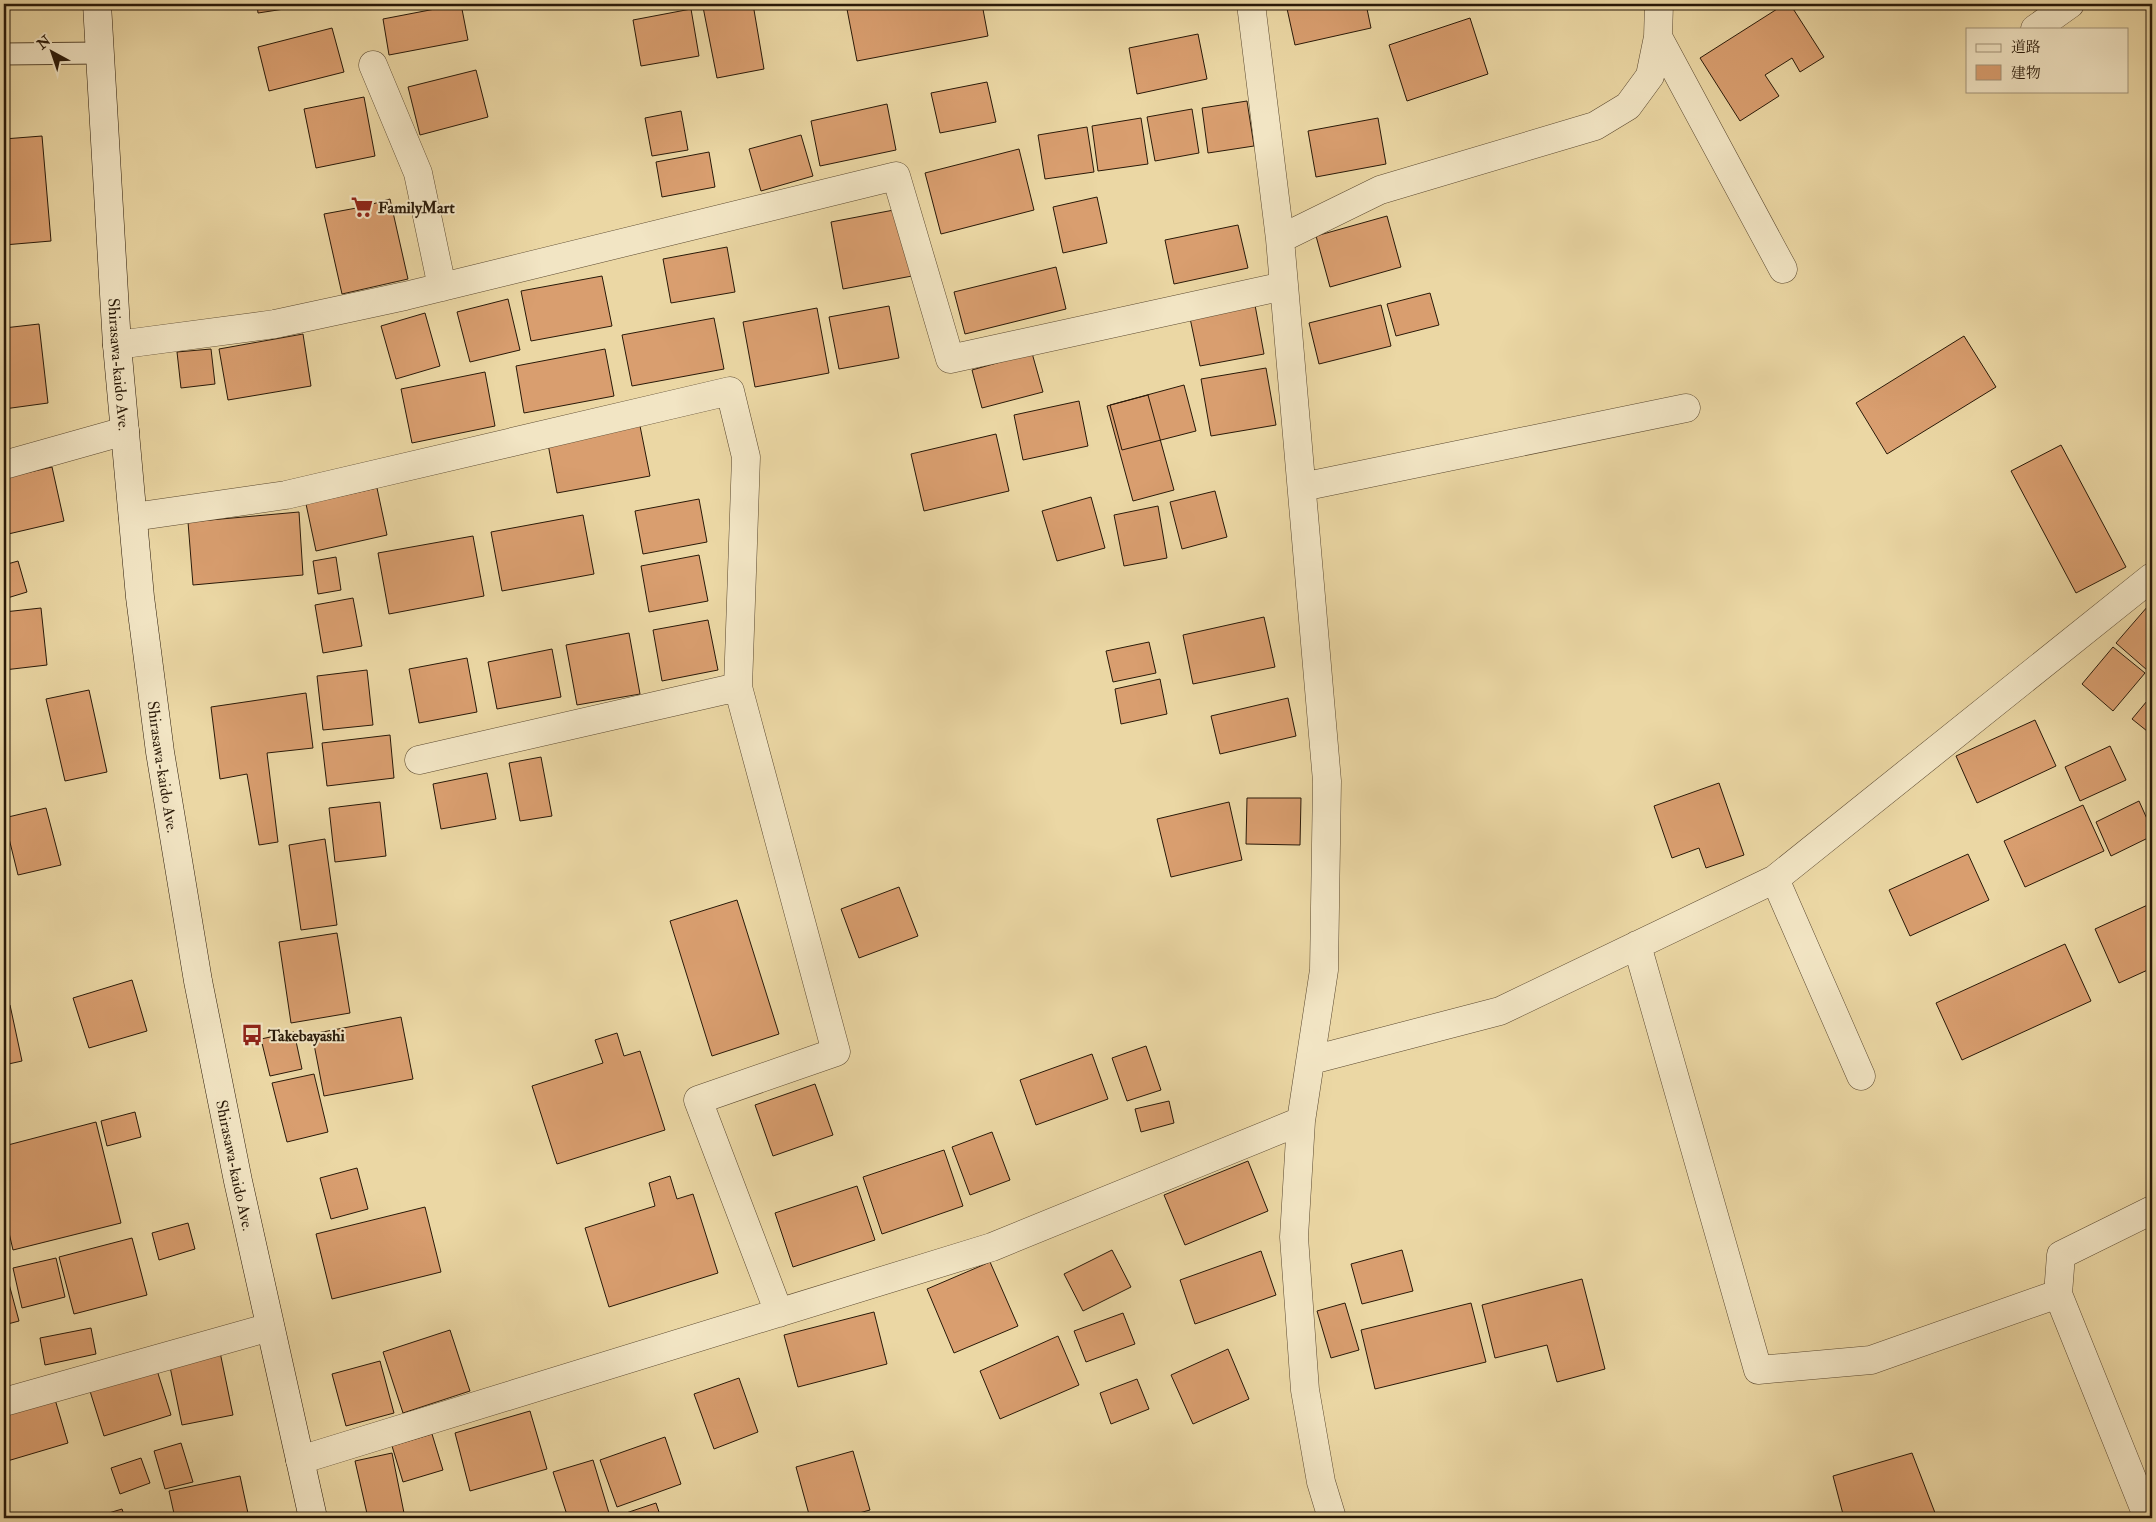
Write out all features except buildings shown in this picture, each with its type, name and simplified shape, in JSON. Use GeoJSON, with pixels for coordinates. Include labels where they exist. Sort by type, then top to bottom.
{"type":"FeatureCollection","features":[{"type":"Feature","properties":{"kind":"street","name":"Shirasawa-kaido Ave."},"geometry":{"type":"LineString","coordinates":[[97,4],[117,345],[140,597],[160,752],[196,971],[238,1182],[313,1518]]}},
{"type":"Feature","properties":{"kind":"street"},"geometry":{"type":"LineString","coordinates":[[1251,4],[1280,240],[1327,781],[1324,970],[1302,1121],[1294,1237],[1304,1380],[1321,1482],[1332,1518]]}},
{"type":"Feature","properties":{"kind":"street"},"geometry":{"type":"LineString","coordinates":[[1280,240],[1380,190],[1595,126],[1628,106],[1650,76],[1658,37],[1659,4]]}},
{"type":"Feature","properties":{"kind":"street"},"geometry":{"type":"LineString","coordinates":[[2036,28],[2070,4]]}},
{"type":"Feature","properties":{"kind":"street"},"geometry":{"type":"LineString","coordinates":[[1658,37],[1782,269]]}},
{"type":"Feature","properties":{"kind":"street"},"geometry":{"type":"LineString","coordinates":[[373,65],[418,173],[442,287]]}},
{"type":"Feature","properties":{"kind":"street"},"geometry":{"type":"LineString","coordinates":[[117,345],[275,324],[442,287],[896,176],[950,359],[1284,286]]}},
{"type":"Feature","properties":{"kind":"street"},"geometry":{"type":"LineString","coordinates":[[133,517],[286,495],[730,391],[746,457],[738,688],[836,1052],[698,1100],[779,1313]]}},
{"type":"Feature","properties":{"kind":"street"},"geometry":{"type":"LineString","coordinates":[[1302,487],[1686,408]]}},
{"type":"Feature","properties":{"kind":"street"},"geometry":{"type":"LineString","coordinates":[[4,465],[125,431]]}},
{"type":"Feature","properties":{"kind":"street"},"geometry":{"type":"LineString","coordinates":[[1312,1060],[1500,1011],[1775,879],[2150,582]]}},
{"type":"Feature","properties":{"kind":"street"},"geometry":{"type":"LineString","coordinates":[[419,760],[738,688]]}},
{"type":"Feature","properties":{"kind":"street"},"geometry":{"type":"LineString","coordinates":[[1775,879],[1861,1076]]}},
{"type":"Feature","properties":{"kind":"street"},"geometry":{"type":"LineString","coordinates":[[1637,945],[1758,1370],[1871,1360],[2058,1294]]}},
{"type":"Feature","properties":{"kind":"street"},"geometry":{"type":"LineString","coordinates":[[300,1460],[992,1247],[1302,1121]]}},
{"type":"Feature","properties":{"kind":"street"},"geometry":{"type":"LineString","coordinates":[[2148,1518],[2058,1294],[2061,1255],[2152,1210]]}},
{"type":"Feature","properties":{"kind":"street"},"geometry":{"type":"LineString","coordinates":[[4,1402],[270,1326]]}},
{"type":"Feature","properties":{"kind":"lane"},"geometry":{"type":"LineString","coordinates":[[4,54],[100,53]]}},
{"type":"Feature","properties":{"kind":"place","name":"FamilyMart"},"geometry":{"type":"Point","coordinates":[362,207]}},
{"type":"Feature","properties":{"kind":"place","name":"Takebayashi"},"geometry":{"type":"Point","coordinates":[252,1035]}}]}
